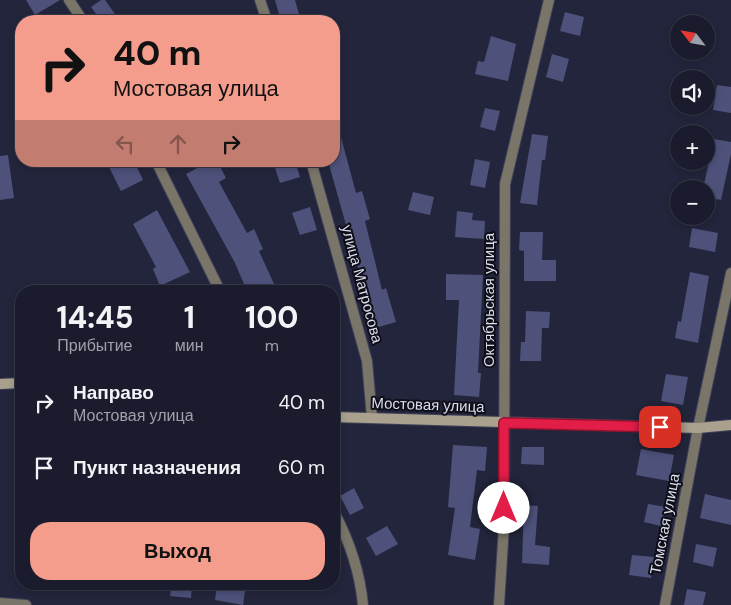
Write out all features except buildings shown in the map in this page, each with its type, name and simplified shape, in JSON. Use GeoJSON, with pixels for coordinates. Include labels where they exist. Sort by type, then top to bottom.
{"type":"FeatureCollection","features":[{"type":"Feature","properties":{"kind":"street"},"geometry":{"type":"LineString","coordinates":[[69,0],[79,15]]}},
{"type":"Feature","properties":{"kind":"street"},"geometry":{"type":"LineString","coordinates":[[260,0],[265,15]]}},
{"type":"Feature","properties":{"kind":"street","name":"Октябрьская улица"},"geometry":{"type":"LineString","coordinates":[[499,605],[504,526],[505,184],[548,0]]}},
{"type":"Feature","properties":{"kind":"street"},"geometry":{"type":"LineString","coordinates":[[159,167],[217,285]]}},
{"type":"Feature","properties":{"kind":"street","name":"улица Матросова"},"geometry":{"type":"LineString","coordinates":[[313,167],[367,361],[372,418]]}},
{"type":"Feature","properties":{"kind":"street","name":"Томская улица"},"geometry":{"type":"LineString","coordinates":[[665,605],[698,428],[731,273]]}},
{"type":"Feature","properties":{"kind":"street"},"geometry":{"type":"LineString","coordinates":[[0,384],[15,383]]}},
{"type":"Feature","properties":{"kind":"street","name":"Мостовая улица"},"geometry":{"type":"LineString","coordinates":[[340,417],[698,428],[731,425]]}},
{"type":"Feature","properties":{"kind":"street"},"geometry":{"type":"LineString","coordinates":[[340,524],[361,583],[363,605]]}},
{"type":"Feature","properties":{"kind":"street"},"geometry":{"type":"LineString","coordinates":[[0,603],[26,605]]}},
{"type":"Feature","properties":{"kind":"route"},"geometry":{"type":"LineString","coordinates":[[504,508],[504,423],[660,427]]}}]}
